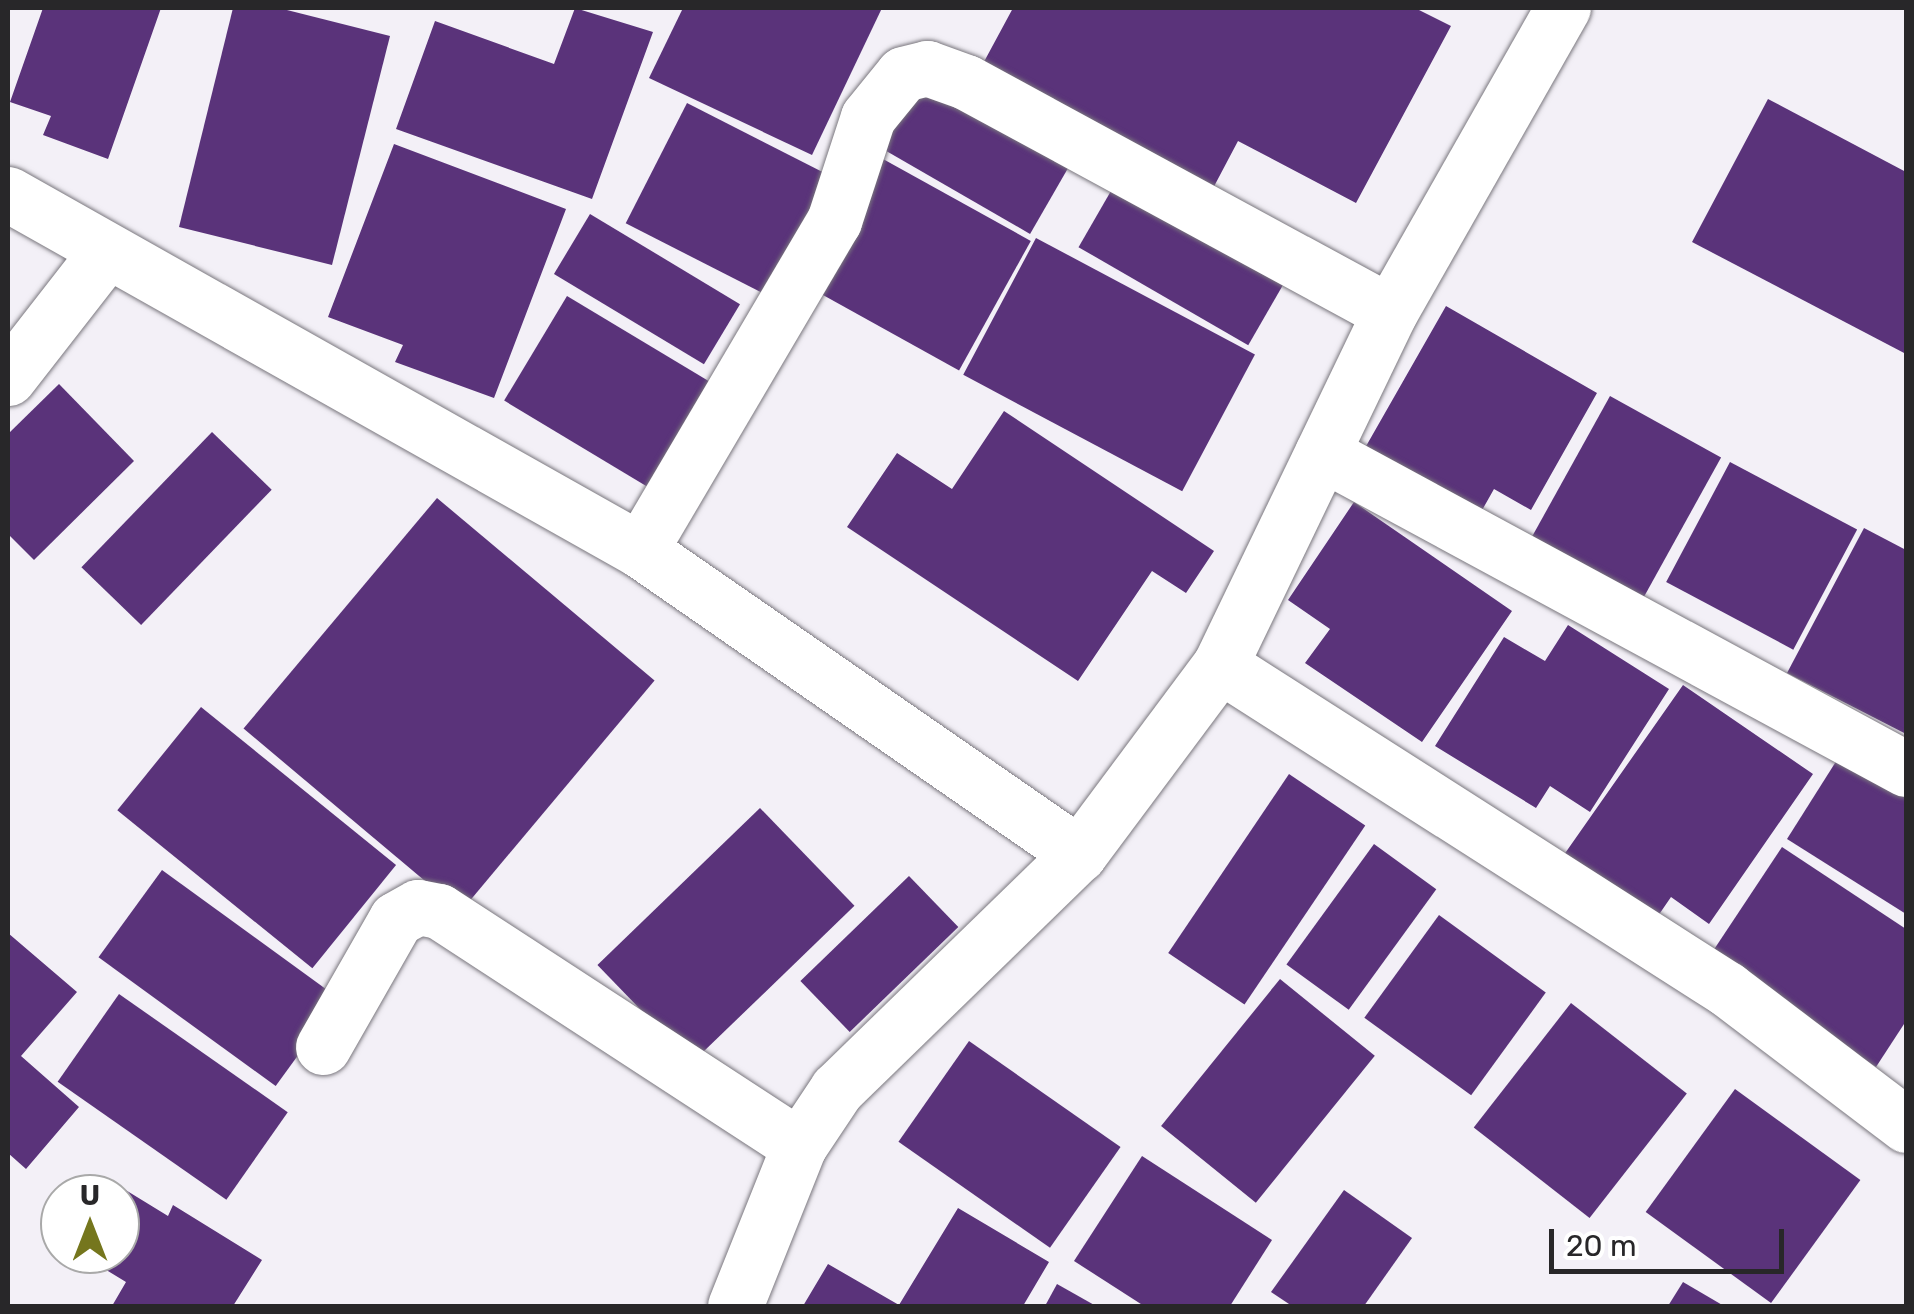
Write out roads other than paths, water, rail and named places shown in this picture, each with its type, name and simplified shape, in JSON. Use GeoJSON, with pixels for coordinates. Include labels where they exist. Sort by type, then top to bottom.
{"type":"FeatureCollection","features":[{"type":"Feature","properties":{"kind":"street"},"geometry":{"type":"LineString","coordinates":[[736,1306],[799,1146],[837,1089],[1080,854],[1220,665],[1390,312],[1563,8]]}},
{"type":"Feature","properties":{"kind":"street"},"geometry":{"type":"LineString","coordinates":[[640,550],[834,221],[868,117],[904,74],[927,68],[966,82],[1390,312]]}},
{"type":"Feature","properties":{"kind":"street"},"geometry":{"type":"LineString","coordinates":[[8,194],[640,550],[1080,854]]}},
{"type":"Feature","properties":{"kind":"street"},"geometry":{"type":"LineString","coordinates":[[8,378],[106,252]]}},
{"type":"Feature","properties":{"kind":"street"},"geometry":{"type":"LineString","coordinates":[[1322,453],[1906,769]]}},
{"type":"Feature","properties":{"kind":"street"},"geometry":{"type":"LineString","coordinates":[[1220,665],[1727,989],[1906,1125]]}},
{"type":"Feature","properties":{"kind":"street"},"geometry":{"type":"LineString","coordinates":[[323,1048],[396,919],[418,908],[439,911],[799,1146]]}}]}
